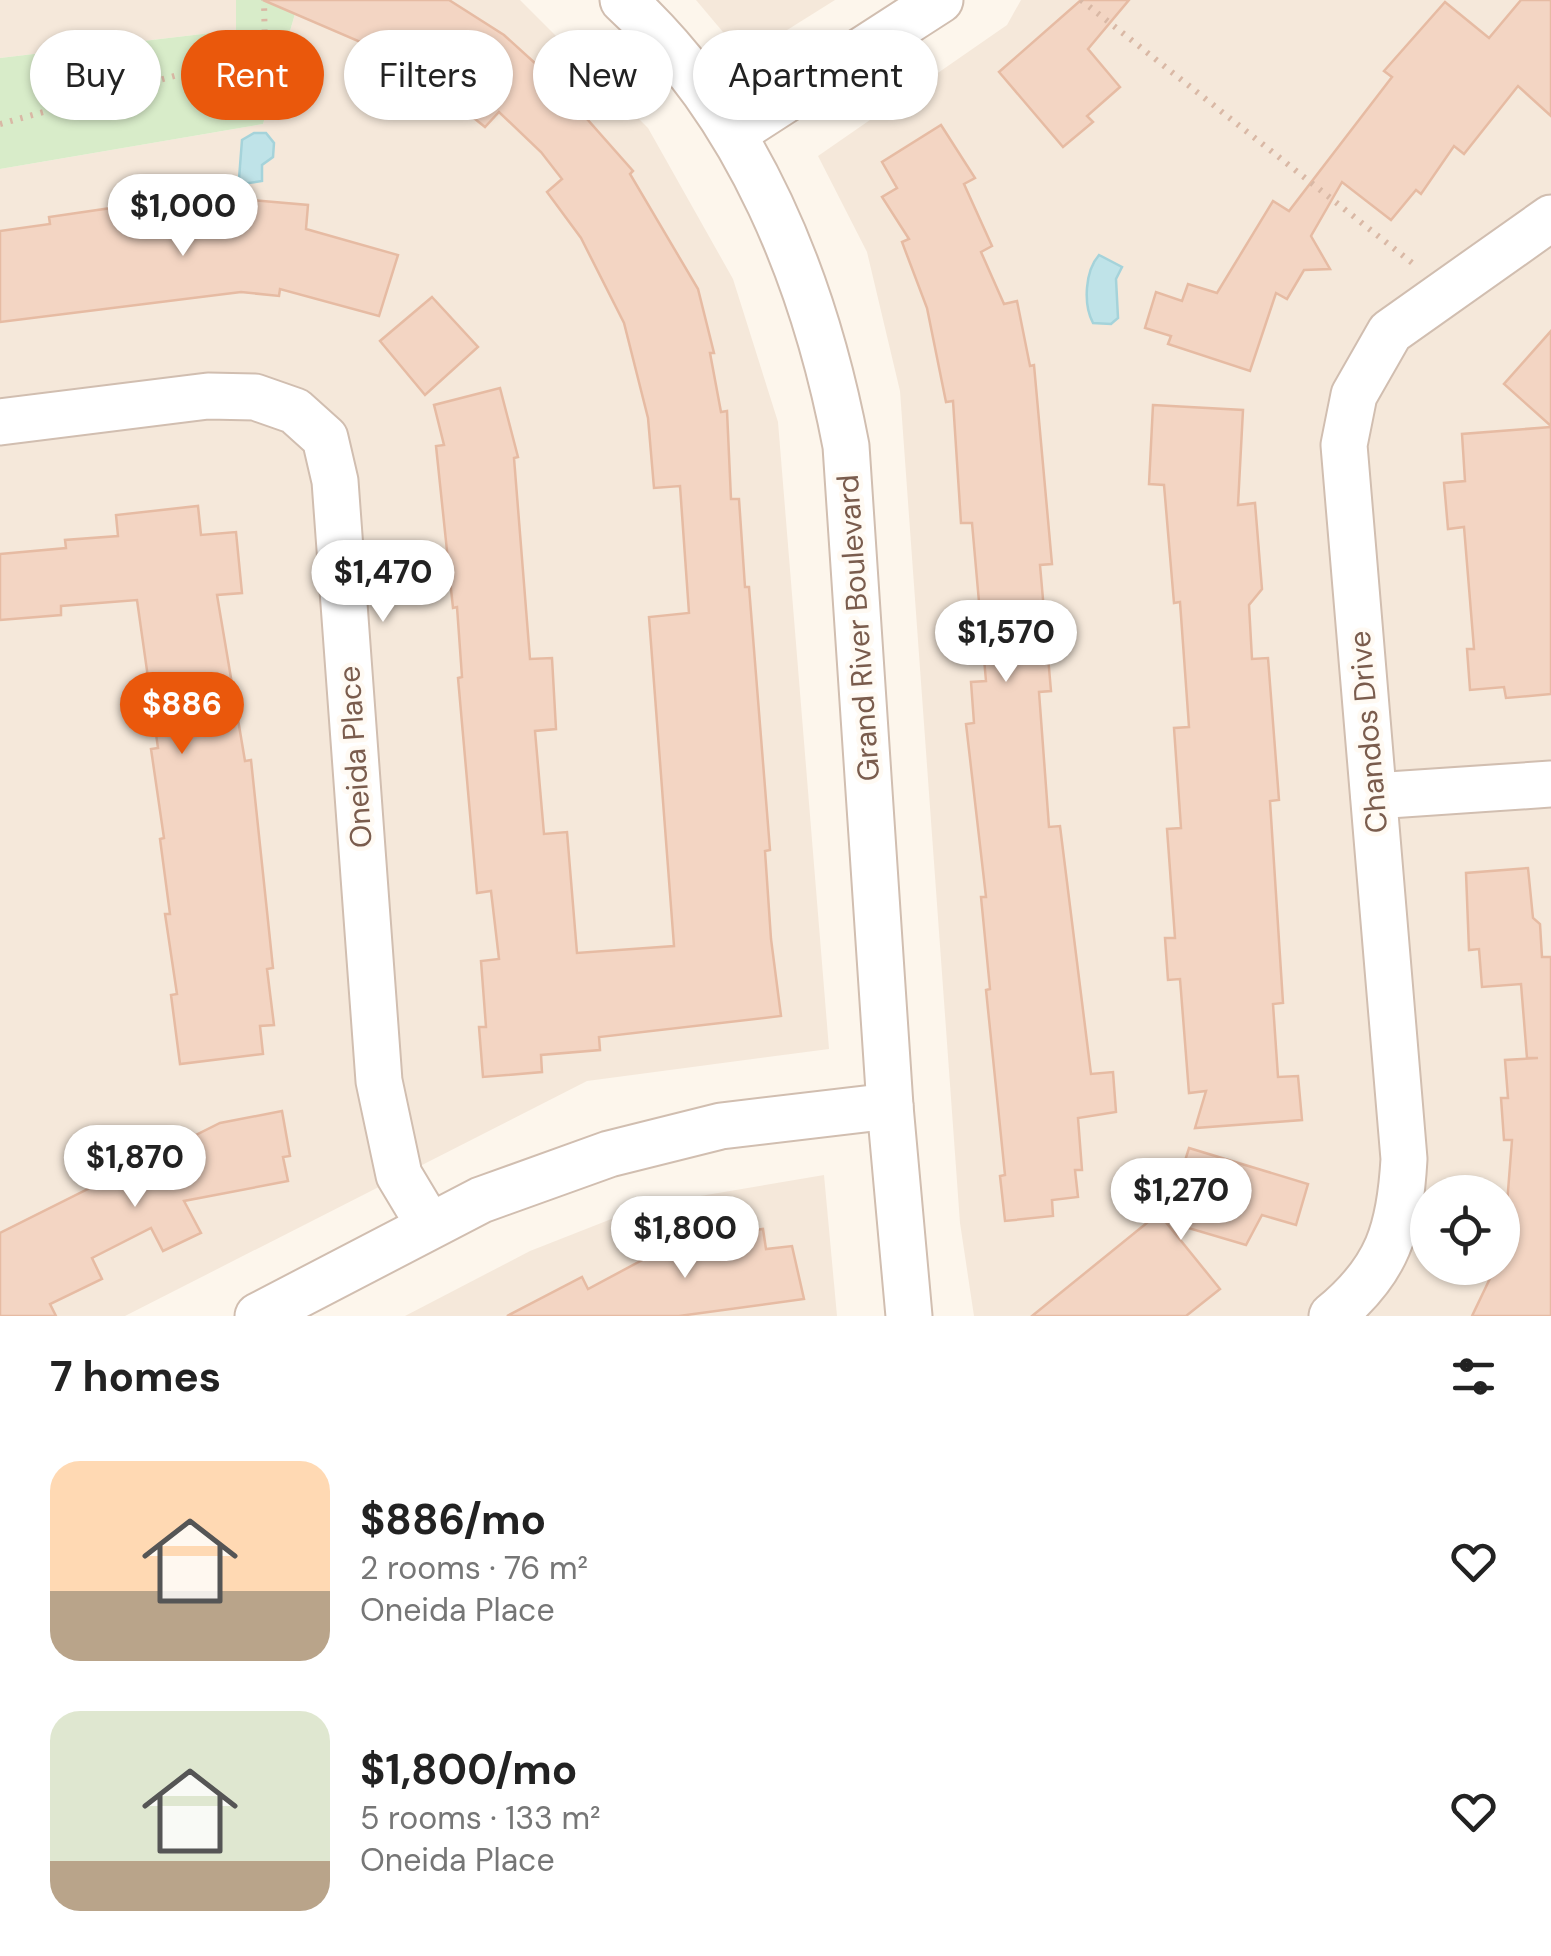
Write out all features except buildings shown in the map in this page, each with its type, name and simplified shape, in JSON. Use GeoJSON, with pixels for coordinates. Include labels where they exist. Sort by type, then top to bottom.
{"type":"FeatureCollection","features":[{"type":"Feature","properties":{"kind":"street","name":"Grand River Boulevard"},"geometry":{"type":"LineString","coordinates":[[623,0],[657,31],[734,133],[806,284],[830,361],[846,446],[890,1106],[909,1316]]}},
{"type":"Feature","properties":{"kind":"street"},"geometry":{"type":"LineString","coordinates":[[734,133],[940,0]]}},
{"type":"Feature","properties":{"kind":"street","name":"Chandos Drive"},"geometry":{"type":"LineString","coordinates":[[1332,1316],[1359,1294],[1386,1254],[1401,1212],[1404,1160],[1344,445],[1354,395],[1368,363],[1390,332],[1551,218]]}},
{"type":"Feature","properties":{"kind":"street","name":"Oneida Place"},"geometry":{"type":"LineString","coordinates":[[0,422],[208,396],[255,397],[295,411],[325,438],[335,481],[379,1081],[399,1175],[429,1225]]}},
{"type":"Feature","properties":{"kind":"street"},"geometry":{"type":"LineString","coordinates":[[1374,796],[1551,784]]}},
{"type":"Feature","properties":{"kind":"street"},"geometry":{"type":"LineString","coordinates":[[258,1316],[481,1200],[608,1154],[720,1126],[890,1106]]}},
{"type":"Feature","properties":{"kind":"path"},"geometry":{"type":"LineString","coordinates":[[0,124],[265,51],[264,0]]}},
{"type":"Feature","properties":{"kind":"path"},"geometry":{"type":"LineString","coordinates":[[1080,0],[1449,290]]}},
{"type":"Feature","properties":{"kind":"shaded area"},"geometry":{"type":"Polygon","coordinates":[[[0,0],[236,0],[236,30],[181,30],[181,37],[161,39],[161,30],[30,30],[30,54],[0,58],[0,0]]]}},
{"type":"Feature","properties":{"kind":"shaded area"},"geometry":{"type":"Polygon","coordinates":[[[299,0],[520,0],[550,30],[533,30],[533,120],[640,120],[733,279],[778,422],[829,1049],[587,1081],[125,1316],[0,1316],[0,169],[263,124],[264,120],[324,120],[324,30],[290,30],[299,0]]]}},
{"type":"Feature","properties":{"kind":"shaded area"},"geometry":{"type":"Polygon","coordinates":[[[696,0],[835,0],[787,30],[721,30],[696,0]]]}},
{"type":"Feature","properties":{"kind":"shaded area"},"geometry":{"type":"Polygon","coordinates":[[[1021,0],[1551,0],[1551,1316],[974,1316],[960,1223],[900,391],[867,252],[818,156],[870,120],[938,120],[938,73],[1007,25],[1021,0]]]}},
{"type":"Feature","properties":{"kind":"shaded area"},"geometry":{"type":"Polygon","coordinates":[[[824,1175],[837,1316],[405,1316],[530,1251],[647,1205],[824,1175]]]}},
{"type":"Feature","properties":{"kind":"green space"},"geometry":{"type":"Polygon","coordinates":[[[236,0],[299,0],[290,30],[236,30],[236,0]]]}},
{"type":"Feature","properties":{"kind":"green space"},"geometry":{"type":"Polygon","coordinates":[[[181,37],[181,120],[264,120],[263,124],[0,169],[0,58],[30,54],[30,120],[161,120],[161,39],[181,37]]]}},
{"type":"Feature","properties":{"kind":"water"},"geometry":{"type":"Polygon","coordinates":[[[254,133],[266,133],[274,143],[273,157],[262,165],[262,181],[242,184],[242,140],[254,133]]]}},
{"type":"Feature","properties":{"kind":"water"},"geometry":{"type":"Polygon","coordinates":[[[1099,255],[1122,267],[1116,279],[1118,318],[1111,324],[1093,323],[1088,307],[1088,279],[1099,255]]]}}]}
